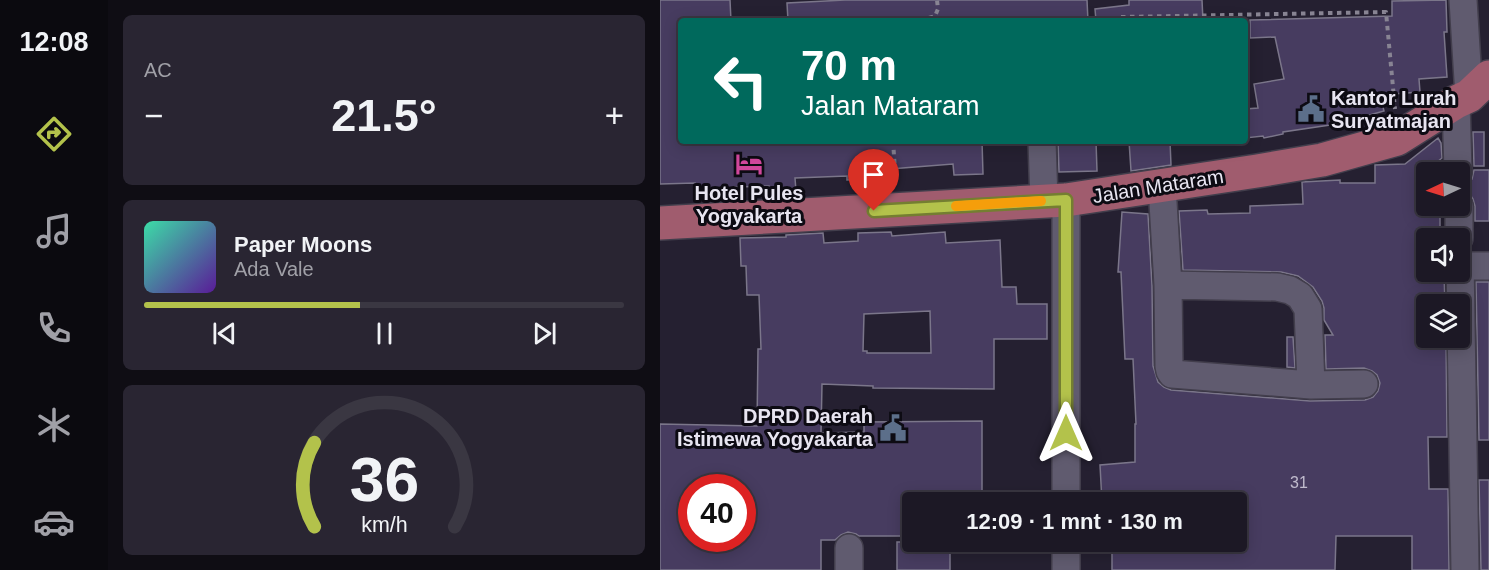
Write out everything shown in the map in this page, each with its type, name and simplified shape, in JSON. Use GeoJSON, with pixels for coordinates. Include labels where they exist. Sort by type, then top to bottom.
{"type":"FeatureCollection","features":[{"type":"Feature","properties":{"kind":"main road","name":"Jalan Mataram"},"geometry":{"type":"LineString","coordinates":[[660,223],[1055,201],[1322,160],[1397,139],[1472,91]]}},
{"type":"Feature","properties":{"kind":"street"},"geometry":{"type":"LineString","coordinates":[[1460,162],[1472,91],[1463,0]]}},
{"type":"Feature","properties":{"kind":"street"},"geometry":{"type":"LineString","coordinates":[[1043,144],[1055,201],[1066,492]]}},
{"type":"Feature","properties":{"kind":"street"},"geometry":{"type":"LineString","coordinates":[[1162,186],[1168,285],[1169,366],[1172,374],[1311,385],[1364,384]]}},
{"type":"Feature","properties":{"kind":"street"},"geometry":{"type":"LineString","coordinates":[[1470,266],[1489,266]]}},
{"type":"Feature","properties":{"kind":"street"},"geometry":{"type":"LineString","coordinates":[[1460,282],[1465,570]]}},
{"type":"Feature","properties":{"kind":"street"},"geometry":{"type":"LineString","coordinates":[[1168,285],[1277,287],[1290,290],[1300,296],[1308,309],[1311,385]]}},
{"type":"Feature","properties":{"kind":"street"},"geometry":{"type":"LineString","coordinates":[[1065,570],[1066,552]]}},
{"type":"Feature","properties":{"kind":"path"},"geometry":{"type":"LineString","coordinates":[[929,18],[936,16],[937,0]]}},
{"type":"Feature","properties":{"kind":"path"},"geometry":{"type":"LineString","coordinates":[[1121,16],[1386,12],[1397,139]]}},
{"type":"Feature","properties":{"kind":"path"},"geometry":{"type":"LineString","coordinates":[[893,144],[898,210]]}},
{"type":"Feature","properties":{"kind":"building"},"geometry":{"type":"Polygon","coordinates":[[[660,0],[730,0],[731,18],[678,18],[678,144],[982,144],[983,174],[954,175],[953,164],[890,169],[891,183],[867,184],[867,179],[847,180],[847,176],[795,178],[796,191],[769,192],[769,186],[734,187],[734,191],[695,192],[695,183],[660,184],[660,0]]]}},
{"type":"Feature","properties":{"kind":"building"},"geometry":{"type":"Polygon","coordinates":[[[845,0],[1087,0],[1088,18],[788,18],[787,3],[845,0]]]}},
{"type":"Feature","properties":{"kind":"building"},"geometry":{"type":"Polygon","coordinates":[[[1129,0],[1202,0],[1203,18],[1096,18],[1095,9],[1129,5],[1129,0]]]}},
{"type":"Feature","properties":{"kind":"building"},"geometry":{"type":"Polygon","coordinates":[[[1446,0],[1447,32],[1444,32],[1447,77],[1419,79],[1420,92],[1380,95],[1384,111],[1337,124],[1283,132],[1283,134],[1264,138],[1263,136],[1248,138],[1248,109],[1258,108],[1254,84],[1284,79],[1275,37],[1250,38],[1250,20],[1392,16],[1392,1],[1446,0]]]}},
{"type":"Feature","properties":{"kind":"building"},"geometry":{"type":"Polygon","coordinates":[[[1473,132],[1484,132],[1484,166],[1474,166],[1473,132]]]}},
{"type":"Feature","properties":{"kind":"building"},"geometry":{"type":"Polygon","coordinates":[[[1438,138],[1441,143],[1442,158],[1437,162],[1416,162],[1416,216],[1440,216],[1440,228],[1416,228],[1416,282],[1444,282],[1445,294],[1416,294],[1416,348],[1446,348],[1447,437],[1428,437],[1429,489],[1448,489],[1449,570],[1412,570],[1412,536],[1336,536],[1335,570],[1112,570],[1112,552],[1247,552],[1247,492],[1101,492],[1100,465],[1135,462],[1133,359],[1125,359],[1121,272],[1118,272],[1122,212],[1148,214],[1153,366],[1158,382],[1164,387],[1171,390],[1310,401],[1365,400],[1373,397],[1380,383],[1377,375],[1372,371],[1364,368],[1326,369],[1325,335],[1333,335],[1324,320],[1322,301],[1313,287],[1298,276],[1281,272],[1183,270],[1179,211],[1207,210],[1208,214],[1250,213],[1250,206],[1303,204],[1302,182],[1340,180],[1340,183],[1375,183],[1375,165],[1405,164],[1438,138]]]}},
{"type":"Feature","properties":{"kind":"building"},"geometry":{"type":"Polygon","coordinates":[[[1058,144],[1096,144],[1097,171],[1059,172],[1058,144]]]}},
{"type":"Feature","properties":{"kind":"building"},"geometry":{"type":"Polygon","coordinates":[[[1129,144],[1170,144],[1171,165],[1131,171],[1129,144]]]}},
{"type":"Feature","properties":{"kind":"building"},"geometry":{"type":"Polygon","coordinates":[[[1474,170],[1489,170],[1489,221],[1475,221],[1475,206],[1471,196],[1470,181],[1474,170]]]}},
{"type":"Feature","properties":{"kind":"building"},"geometry":{"type":"Polygon","coordinates":[[[891,232],[892,236],[945,232],[946,243],[1000,240],[1002,287],[1016,287],[1017,304],[1047,304],[1047,339],[994,339],[994,389],[873,388],[873,386],[822,384],[821,433],[864,432],[864,422],[982,421],[982,492],[902,492],[902,536],[859,536],[848,532],[835,540],[821,540],[821,570],[660,570],[660,424],[757,426],[758,349],[761,349],[759,295],[747,295],[746,266],[741,266],[740,238],[823,233],[824,243],[858,241],[858,233],[891,232]],[[930,311],[864,314],[863,351],[867,353],[931,353],[930,311]]]}},
{"type":"Feature","properties":{"kind":"building"},"geometry":{"type":"Polygon","coordinates":[[[1476,282],[1489,282],[1489,440],[1479,440],[1476,282]]]}},
{"type":"Feature","properties":{"kind":"building"},"geometry":{"type":"Polygon","coordinates":[[[1287,337],[1293,337],[1295,368],[1287,367],[1287,337]]]}},
{"type":"Feature","properties":{"kind":"building"},"geometry":{"type":"Polygon","coordinates":[[[1479,480],[1489,480],[1489,570],[1481,570],[1479,480]]]}},
{"type":"Feature","properties":{"kind":"building"},"geometry":{"type":"Polygon","coordinates":[[[897,542],[902,542],[902,552],[950,552],[950,570],[897,570],[897,542]]]}},
{"type":"Feature","properties":{"kind":"slow traffic"},"geometry":{"type":"LineString","coordinates":[[956,206],[1041,201]]}},
{"type":"Feature","properties":{"kind":"place","name":"Kantor Lurah Suryatmajan"},"geometry":{"type":"Point","coordinates":[1311,109]}},
{"type":"Feature","properties":{"kind":"place","name":"Hotel Pules Yogyakarta"},"geometry":{"type":"Point","coordinates":[749,164]}},
{"type":"Feature","properties":{"kind":"place","name":"DPRD Daerah Istimewa Yogyakarta"},"geometry":{"type":"Point","coordinates":[893,428]}},
{"type":"Feature","properties":{"kind":"route"},"geometry":{"type":"LineString","coordinates":[[874,211],[1066,200],[1066,433]]}}]}
